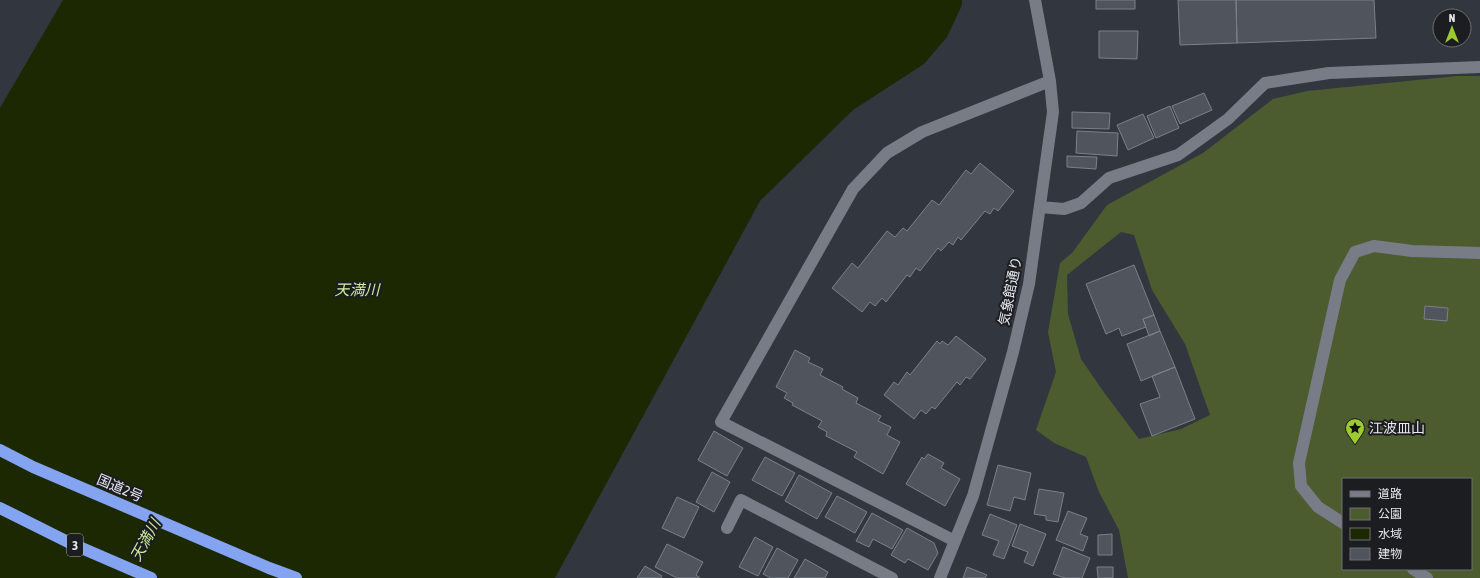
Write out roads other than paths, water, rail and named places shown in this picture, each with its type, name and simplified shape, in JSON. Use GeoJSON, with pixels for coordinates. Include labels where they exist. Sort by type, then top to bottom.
{"type":"FeatureCollection","features":[{"type":"Feature","properties":{"kind":"highway","name":"国道2号"},"geometry":{"type":"LineString","coordinates":[[0,450],[40,470],[269,568],[296,578]]}},
{"type":"Feature","properties":{"kind":"highway","name":"3"},"geometry":{"type":"LineString","coordinates":[[0,508],[70,543],[151,578]]}},
{"type":"Feature","properties":{"kind":"street","name":"気象館通り"},"geometry":{"type":"LineString","coordinates":[[940,578],[973,496],[1013,352],[1028,284],[1053,112],[1050,81],[1036,0]]}},
{"type":"Feature","properties":{"kind":"street"},"geometry":{"type":"LineString","coordinates":[[1040,207],[1064,209],[1081,203],[1109,178],[1178,155],[1228,119],[1265,82],[1329,73],[1480,67]]}},
{"type":"Feature","properties":{"kind":"street"},"geometry":{"type":"LineString","coordinates":[[955,542],[722,422],[853,189],[887,153],[922,132],[1050,81]]}},
{"type":"Feature","properties":{"kind":"street"},"geometry":{"type":"LineString","coordinates":[[1342,522],[1318,507],[1301,486],[1299,463],[1340,280],[1355,252],[1374,246],[1412,251],[1480,253]]}},
{"type":"Feature","properties":{"kind":"street"},"geometry":{"type":"LineString","coordinates":[[727,528],[741,500],[892,578]]}},
{"type":"Feature","properties":{"kind":"street"},"geometry":{"type":"LineString","coordinates":[[1415,570],[1427,578]]}},
{"type":"Feature","properties":{"kind":"water","name":"天満川"},"geometry":{"type":"Polygon","coordinates":[[[63,0],[962,0],[962,5],[947,37],[924,64],[853,110],[760,201],[555,578],[0,578],[0,108],[63,0]]]}},
{"type":"Feature","properties":{"kind":"place","name":"江波皿山"},"geometry":{"type":"Point","coordinates":[1355,445]}}]}
